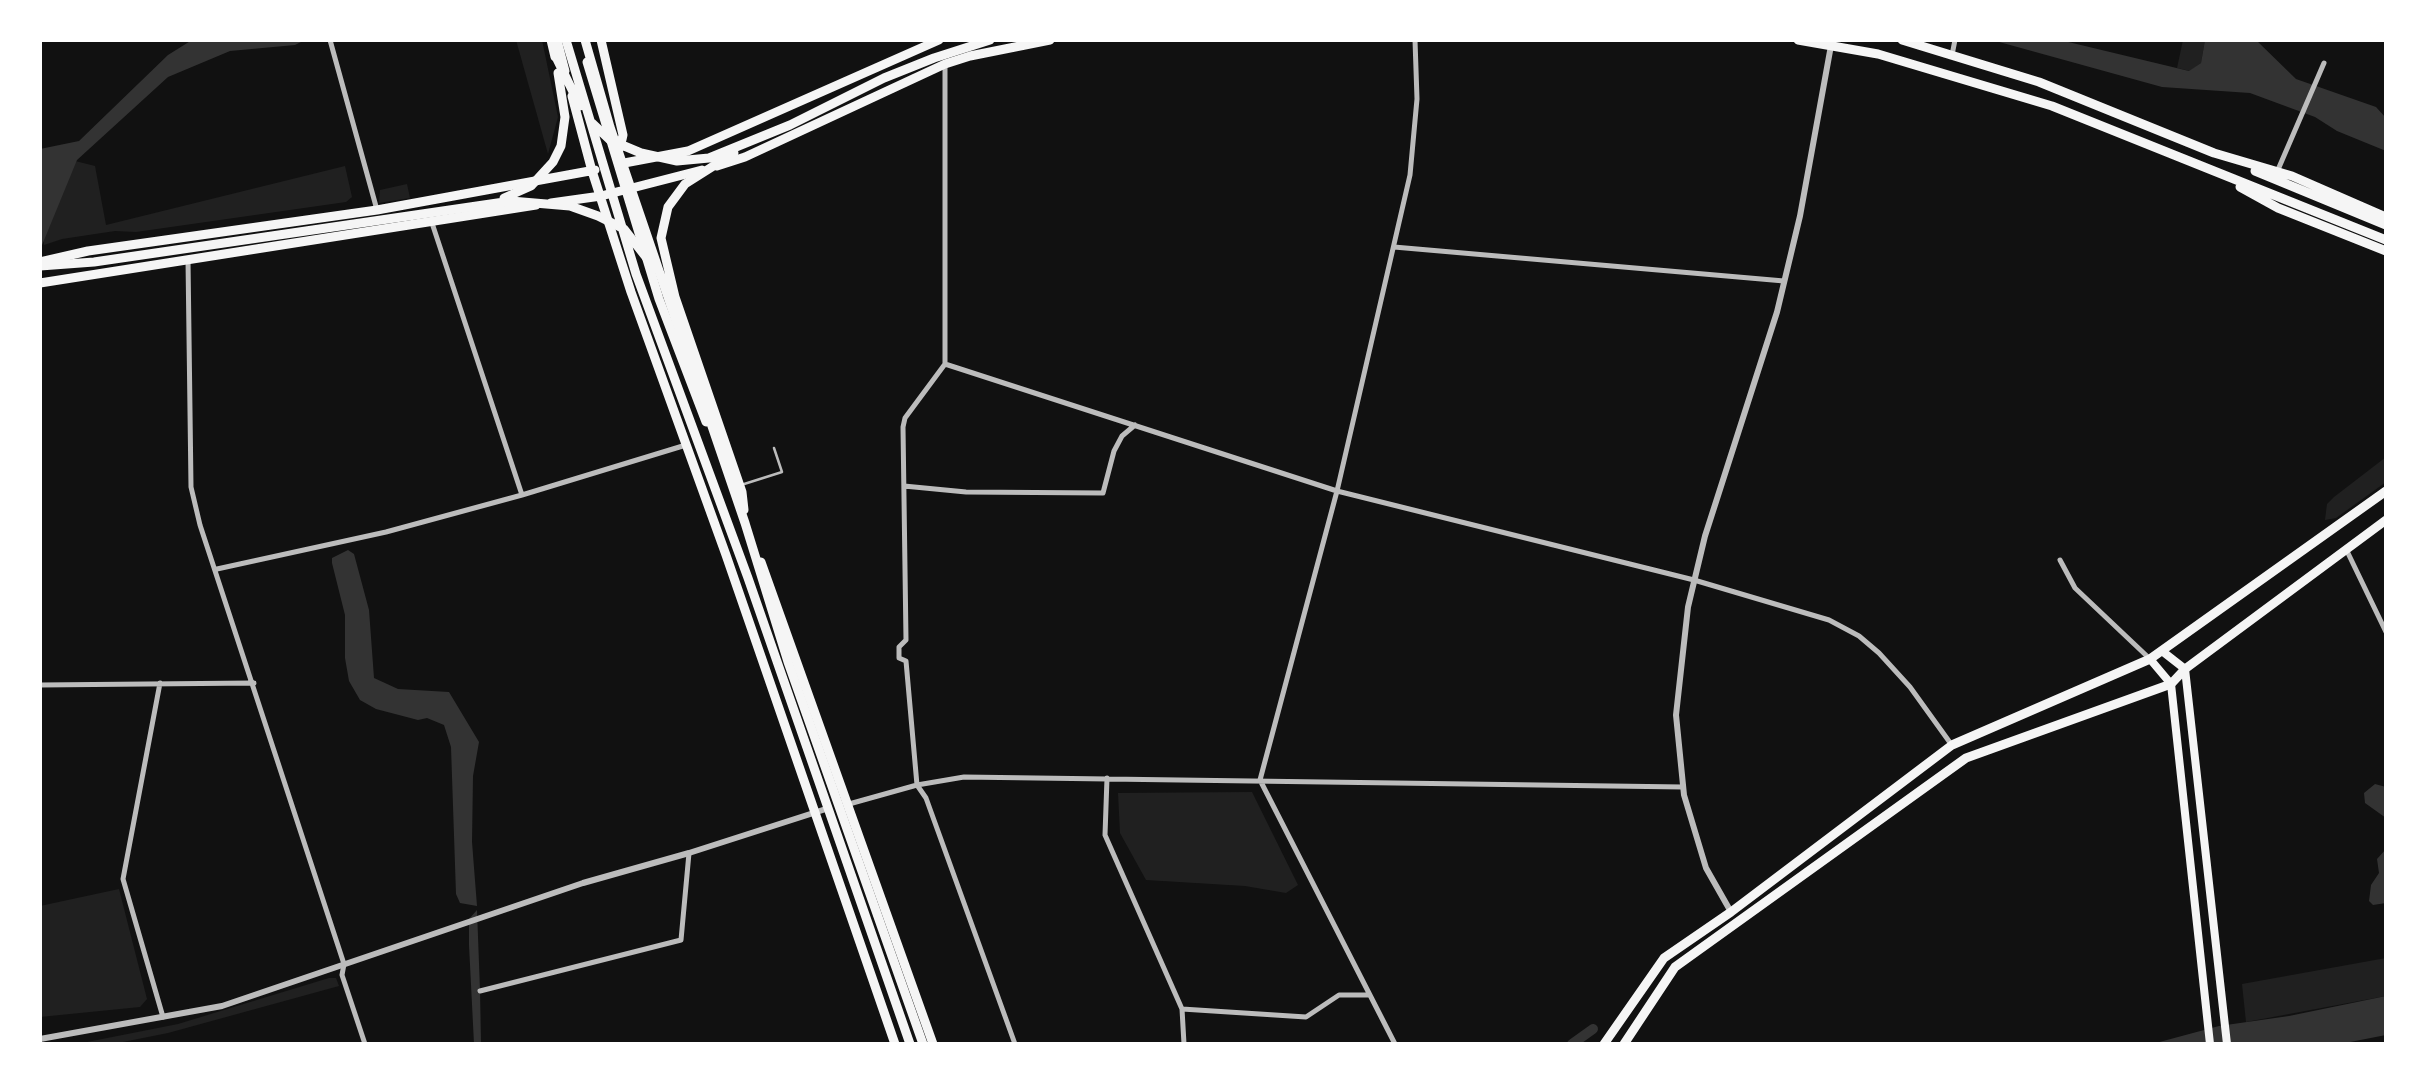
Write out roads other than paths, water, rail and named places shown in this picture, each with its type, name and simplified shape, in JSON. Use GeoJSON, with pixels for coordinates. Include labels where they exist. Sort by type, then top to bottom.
{"type":"FeatureCollection","features":[{"type":"Feature","properties":{"kind":"main road"},"geometry":{"type":"LineString","coordinates":[[487,203],[531,186],[553,162],[561,146],[565,117],[554,40]]}},
{"type":"Feature","properties":{"kind":"main road"},"geometry":{"type":"LineString","coordinates":[[554,40],[631,292],[895,1044]]}},
{"type":"Feature","properties":{"kind":"main road"},"geometry":{"type":"LineString","coordinates":[[566,40],[636,274],[748,578],[910,1044]]}},
{"type":"Feature","properties":{"kind":"main road"},"geometry":{"type":"LineString","coordinates":[[583,40],[624,190],[660,299],[849,804],[932,1044]]}},
{"type":"Feature","properties":{"kind":"main road"},"geometry":{"type":"LineString","coordinates":[[583,40],[788,662],[923,1044]]}},
{"type":"Feature","properties":{"kind":"main road"},"geometry":{"type":"LineString","coordinates":[[601,40],[622,135],[617,165]]}},
{"type":"Feature","properties":{"kind":"main road"},"geometry":{"type":"LineString","coordinates":[[40,264],[88,251],[377,210],[688,151],[939,40]]}},
{"type":"Feature","properties":{"kind":"main road"},"geometry":{"type":"LineString","coordinates":[[554,55],[595,128],[625,148],[661,158],[696,160],[743,146],[896,73],[990,40]]}},
{"type":"Feature","properties":{"kind":"main road"},"geometry":{"type":"LineString","coordinates":[[40,283],[601,196],[670,180],[745,157],[945,64],[1050,40]]}},
{"type":"Feature","properties":{"kind":"main road"},"geometry":{"type":"LineString","coordinates":[[1798,40],[1832,42],[2052,106],[2386,240]]}},
{"type":"Feature","properties":{"kind":"main road"},"geometry":{"type":"LineString","coordinates":[[1902,40],[2039,82],[2386,226]]}},
{"type":"Feature","properties":{"kind":"main road"},"geometry":{"type":"LineString","coordinates":[[743,146],[686,184],[668,208],[662,224],[662,246],[675,297],[742,492],[745,523]]}},
{"type":"Feature","properties":{"kind":"main road"},"geometry":{"type":"LineString","coordinates":[[2214,153],[2276,172],[2386,217]]}},
{"type":"Feature","properties":{"kind":"main road"},"geometry":{"type":"LineString","coordinates":[[2207,169],[2278,208],[2386,251]]}},
{"type":"Feature","properties":{"kind":"main road"},"geometry":{"type":"LineString","coordinates":[[40,264],[94,262],[487,203],[537,201],[570,206],[624,230],[640,246],[675,297]]}},
{"type":"Feature","properties":{"kind":"main road"},"geometry":{"type":"LineString","coordinates":[[1604,1044],[1664,958],[1952,746],[2150,659],[2386,491]]}},
{"type":"Feature","properties":{"kind":"main road"},"geometry":{"type":"LineString","coordinates":[[1624,1044],[1675,967],[1966,758],[2171,684],[2185,669],[2386,520]]}},
{"type":"Feature","properties":{"kind":"main road"},"geometry":{"type":"LineString","coordinates":[[2162,651],[2185,669],[2228,1044]]}},
{"type":"Feature","properties":{"kind":"main road"},"geometry":{"type":"LineString","coordinates":[[2150,659],[2171,684],[2210,1044]]}},
{"type":"Feature","properties":{"kind":"street"},"geometry":{"type":"LineString","coordinates":[[1395,1044],[1260,780],[1336,491],[1414,155],[1415,40]]}},
{"type":"Feature","properties":{"kind":"street"},"geometry":{"type":"LineString","coordinates":[[1952,55],[1955,40]]}},
{"type":"Feature","properties":{"kind":"street"},"geometry":{"type":"LineString","coordinates":[[330,41],[377,210]]}},
{"type":"Feature","properties":{"kind":"street"},"geometry":{"type":"LineString","coordinates":[[1731,912],[1706,868],[1683,787],[1676,715],[1694,580],[1784,281],[1832,42]]}},
{"type":"Feature","properties":{"kind":"street"},"geometry":{"type":"LineString","coordinates":[[2276,172],[2324,63]]}},
{"type":"Feature","properties":{"kind":"street"},"geometry":{"type":"LineString","coordinates":[[945,64],[945,364],[905,418],[906,640],[899,647],[899,658],[906,661],[917,786],[926,798],[1015,1044]]}},
{"type":"Feature","properties":{"kind":"street"},"geometry":{"type":"LineString","coordinates":[[432,222],[522,495]]}},
{"type":"Feature","properties":{"kind":"street"},"geometry":{"type":"LineString","coordinates":[[1394,247],[1784,281]]}},
{"type":"Feature","properties":{"kind":"street"},"geometry":{"type":"LineString","coordinates":[[188,260],[192,487],[200,525],[344,964],[342,975],[364,1044]]}},
{"type":"Feature","properties":{"kind":"street"},"geometry":{"type":"LineString","coordinates":[[945,364],[1336,491],[1694,580],[1828,620],[1859,636],[1910,687],[1952,746]]}},
{"type":"Feature","properties":{"kind":"street"},"geometry":{"type":"LineString","coordinates":[[904,486],[966,492],[1104,493],[1114,450],[1135,425]]}},
{"type":"Feature","properties":{"kind":"street"},"geometry":{"type":"LineString","coordinates":[[217,570],[386,532],[686,445]]}},
{"type":"Feature","properties":{"kind":"street"},"geometry":{"type":"LineString","coordinates":[[2346,550],[2386,632]]}},
{"type":"Feature","properties":{"kind":"street"},"geometry":{"type":"LineString","coordinates":[[2060,560],[2076,588],[2150,659]]}},
{"type":"Feature","properties":{"kind":"street"},"geometry":{"type":"LineString","coordinates":[[160,683],[123,879],[163,1017]]}},
{"type":"Feature","properties":{"kind":"street"},"geometry":{"type":"LineString","coordinates":[[40,685],[254,683]]}},
{"type":"Feature","properties":{"kind":"street"},"geometry":{"type":"LineString","coordinates":[[40,1039],[222,1006],[583,882],[690,853],[815,810],[964,777],[1683,787]]}},
{"type":"Feature","properties":{"kind":"street"},"geometry":{"type":"LineString","coordinates":[[1108,778],[1105,835],[1182,1009],[1184,1044]]}},
{"type":"Feature","properties":{"kind":"street"},"geometry":{"type":"LineString","coordinates":[[480,991],[681,940],[690,853]]}},
{"type":"Feature","properties":{"kind":"street"},"geometry":{"type":"LineString","coordinates":[[1182,1009],[1306,1017],[1340,995],[1370,996]]}},
{"type":"Feature","properties":{"kind":"lane"},"geometry":{"type":"LineString","coordinates":[[732,488],[782,472],[774,448]]}},
{"type":"Feature","properties":{"kind":"waterway"},"geometry":{"type":"LineString","coordinates":[[1572,1044],[1593,1029]]}}]}
